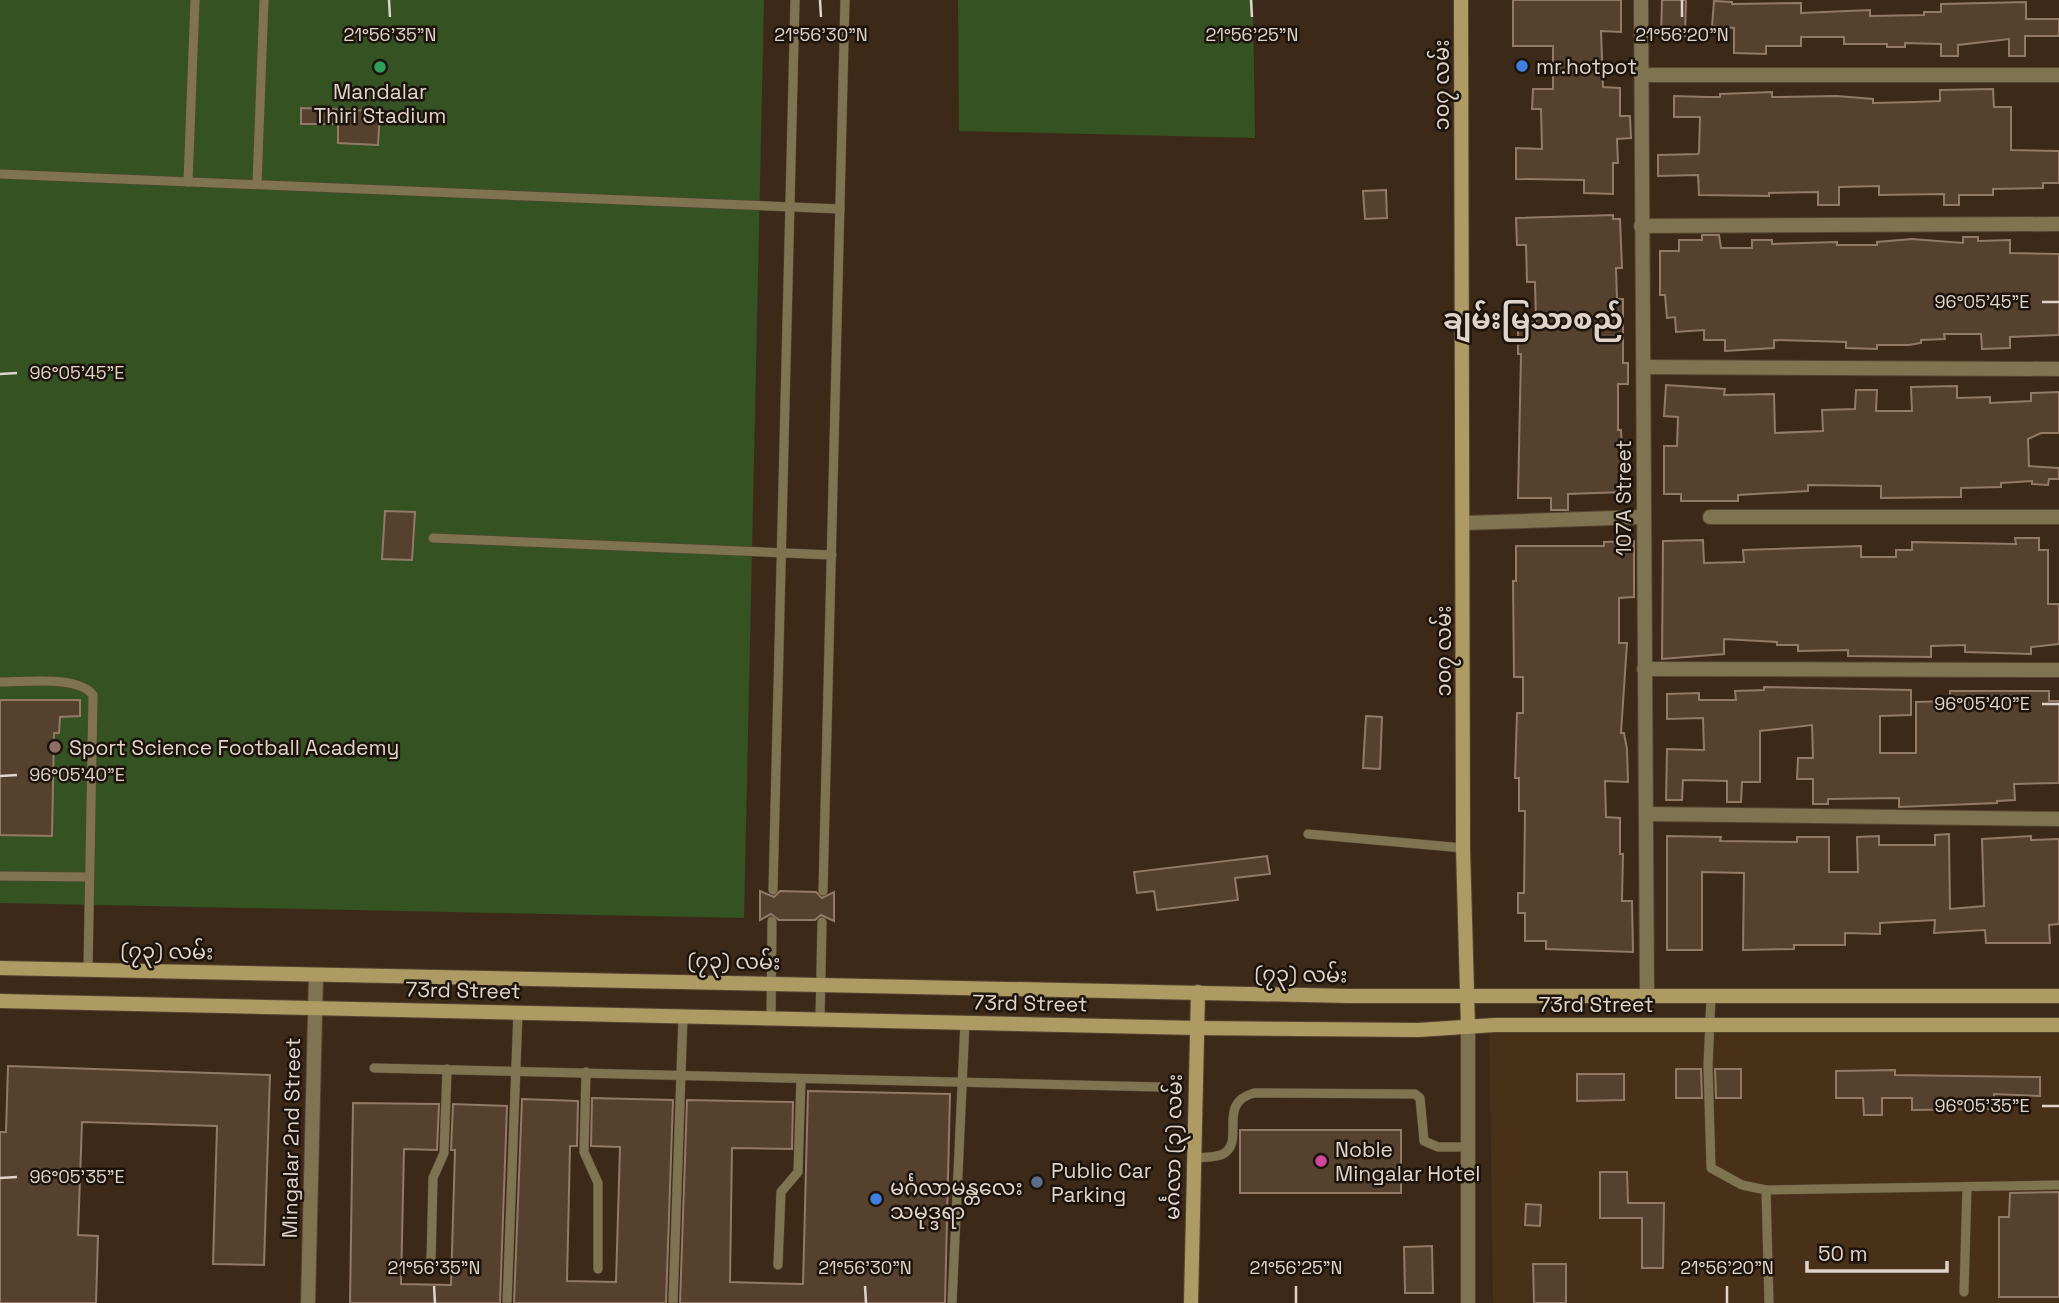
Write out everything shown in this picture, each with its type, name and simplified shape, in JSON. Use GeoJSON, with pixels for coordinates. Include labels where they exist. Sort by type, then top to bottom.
{"type":"FeatureCollection","features":[{"type":"Feature","properties":{"kind":"main road","name":"၁၀၇ လမ်း"},"geometry":{"type":"LineString","coordinates":[[1461,0],[1463,848],[1468,1027]]}},
{"type":"Feature","properties":{"kind":"main road","name":"(၇၃) လမ်း"},"geometry":{"type":"LineString","coordinates":[[0,968],[1467,995]]}},
{"type":"Feature","properties":{"kind":"main road","name":"မင်္ဂလာ (၃) လမ်း"},"geometry":{"type":"LineString","coordinates":[[1191,1303],[1198,992]]}},
{"type":"Feature","properties":{"kind":"main road","name":"73rd Street"},"geometry":{"type":"LineString","coordinates":[[1467,995],[2059,996]]}},
{"type":"Feature","properties":{"kind":"main road","name":"73rd Street"},"geometry":{"type":"LineString","coordinates":[[0,1001],[1197,1028],[1418,1030],[1468,1027],[2059,1025]]}},
{"type":"Feature","properties":{"kind":"street","name":"107A Street"},"geometry":{"type":"LineString","coordinates":[[1641,0],[1647,996]]}},
{"type":"Feature","properties":{"kind":"street"},"geometry":{"type":"LineString","coordinates":[[1641,75],[2059,75]]}},
{"type":"Feature","properties":{"kind":"street"},"geometry":{"type":"LineString","coordinates":[[1641,226],[2059,224]]}},
{"type":"Feature","properties":{"kind":"street"},"geometry":{"type":"LineString","coordinates":[[1645,368],[2059,369]]}},
{"type":"Feature","properties":{"kind":"street"},"geometry":{"type":"LineString","coordinates":[[1464,523],[1643,517]]}},
{"type":"Feature","properties":{"kind":"street"},"geometry":{"type":"LineString","coordinates":[[1710,517],[2059,517]]}},
{"type":"Feature","properties":{"kind":"street"},"geometry":{"type":"LineString","coordinates":[[1644,669],[2059,670]]}},
{"type":"Feature","properties":{"kind":"street"},"geometry":{"type":"LineString","coordinates":[[1646,814],[2059,819]]}},
{"type":"Feature","properties":{"kind":"street","name":"Mingalar 2nd Street"},"geometry":{"type":"LineString","coordinates":[[308,1303],[316,975]]}},
{"type":"Feature","properties":{"kind":"street","name":"၁၀၇ လမ်း"},"geometry":{"type":"LineString","coordinates":[[1468,1027],[1468,1303]]}},
{"type":"Feature","properties":{"kind":"lane"},"geometry":{"type":"LineString","coordinates":[[188,182],[195,0]]}},
{"type":"Feature","properties":{"kind":"lane"},"geometry":{"type":"LineString","coordinates":[[257,184],[264,0]]}},
{"type":"Feature","properties":{"kind":"lane"},"geometry":{"type":"LineString","coordinates":[[772,890],[795,0]]}},
{"type":"Feature","properties":{"kind":"lane"},"geometry":{"type":"LineString","coordinates":[[823,891],[845,0]]}},
{"type":"Feature","properties":{"kind":"lane"},"geometry":{"type":"LineString","coordinates":[[0,174],[840,209]]}},
{"type":"Feature","properties":{"kind":"lane"},"geometry":{"type":"LineString","coordinates":[[433,538],[832,555]]}},
{"type":"Feature","properties":{"kind":"lane"},"geometry":{"type":"LineString","coordinates":[[0,681],[76,683],[88,688],[93,695],[88,970]]}},
{"type":"Feature","properties":{"kind":"lane"},"geometry":{"type":"LineString","coordinates":[[1308,834],[1463,848]]}},
{"type":"Feature","properties":{"kind":"lane"},"geometry":{"type":"LineString","coordinates":[[0,876],[88,877]]}},
{"type":"Feature","properties":{"kind":"lane"},"geometry":{"type":"LineString","coordinates":[[771,1018],[772,921]]}},
{"type":"Feature","properties":{"kind":"lane"},"geometry":{"type":"LineString","coordinates":[[820,1018],[822,922]]}},
{"type":"Feature","properties":{"kind":"lane"},"geometry":{"type":"LineString","coordinates":[[1711,996],[1708,1077],[1711,1168],[1742,1185],[1766,1190],[2059,1185]]}},
{"type":"Feature","properties":{"kind":"lane"},"geometry":{"type":"LineString","coordinates":[[507,1303],[518,1070],[518,1012]]}},
{"type":"Feature","properties":{"kind":"lane"},"geometry":{"type":"LineString","coordinates":[[673,1303],[683,1016]]}},
{"type":"Feature","properties":{"kind":"lane"},"geometry":{"type":"LineString","coordinates":[[952,1303],[965,1022]]}},
{"type":"Feature","properties":{"kind":"lane"},"geometry":{"type":"LineString","coordinates":[[374,1068],[1160,1087]]}},
{"type":"Feature","properties":{"kind":"lane"},"geometry":{"type":"LineString","coordinates":[[431,1261],[433,1178],[444,1153],[447,1069]]}},
{"type":"Feature","properties":{"kind":"lane"},"geometry":{"type":"LineString","coordinates":[[586,1072],[584,1152],[598,1183],[598,1269]]}},
{"type":"Feature","properties":{"kind":"lane"},"geometry":{"type":"LineString","coordinates":[[778,1265],[781,1192],[798,1172],[801,1079]]}},
{"type":"Feature","properties":{"kind":"lane"},"geometry":{"type":"LineString","coordinates":[[1194,1158],[1223,1154],[1229,1148],[1236,1104],[1243,1096],[1254,1093],[1415,1094],[1419,1098],[1424,1141],[1438,1147],[1466,1147]]}},
{"type":"Feature","properties":{"kind":"lane"},"geometry":{"type":"LineString","coordinates":[[1964,1292],[1967,1187]]}},
{"type":"Feature","properties":{"kind":"lane"},"geometry":{"type":"LineString","coordinates":[[1766,1190],[1769,1303]]}},
{"type":"Feature","properties":{"kind":"shaded area"},"geometry":{"type":"Polygon","coordinates":[[[1489,1020],[2059,1021],[2059,1303],[1493,1303],[1489,1020]]]}},
{"type":"Feature","properties":{"kind":"green space"},"geometry":{"type":"Polygon","coordinates":[[[0,0],[764,0],[744,918],[0,903],[0,0]]]}},
{"type":"Feature","properties":{"kind":"green space"},"geometry":{"type":"Polygon","coordinates":[[[958,0],[1253,0],[1255,138],[959,131],[958,0]]]}},
{"type":"Feature","properties":{"kind":"building"},"geometry":{"type":"Polygon","coordinates":[[[1513,0],[1621,0],[1621,32],[1601,31],[1603,87],[1620,88],[1620,116],[1630,116],[1631,138],[1617,139],[1618,163],[1613,163],[1613,194],[1584,193],[1584,180],[1516,179],[1516,148],[1542,149],[1541,109],[1532,109],[1533,89],[1553,89],[1553,46],[1513,46],[1513,0]]]}},
{"type":"Feature","properties":{"kind":"building"},"geometry":{"type":"Polygon","coordinates":[[[1662,0],[1686,0],[1685,36],[1661,36],[1662,0]]]}},
{"type":"Feature","properties":{"kind":"building"},"geometry":{"type":"Polygon","coordinates":[[[1714,1],[1732,4],[1801,3],[1801,13],[1870,10],[1870,16],[1924,15],[1924,12],[1941,12],[1941,4],[2026,2],[2026,19],[2059,19],[2059,36],[2025,36],[2025,56],[2009,56],[2009,39],[1958,45],[1958,56],[1941,56],[1941,44],[1905,43],[1905,47],[1887,47],[1887,44],[1844,44],[1844,37],[1801,37],[1801,46],[1766,46],[1766,54],[1734,53],[1734,28],[1712,26],[1714,1]]]}},
{"type":"Feature","properties":{"kind":"building"},"geometry":{"type":"Polygon","coordinates":[[[1993,89],[1994,107],[2011,107],[2011,150],[2059,151],[2059,183],[2043,183],[2043,188],[1993,189],[1993,195],[1959,195],[1959,205],[1944,205],[1944,194],[1879,195],[1879,186],[1839,187],[1839,205],[1818,205],[1818,192],[1769,193],[1769,196],[1699,195],[1698,175],[1658,176],[1658,155],[1699,152],[1700,117],[1674,117],[1674,96],[1720,97],[1720,94],[1772,92],[1772,97],[1837,96],[1873,99],[1873,103],[1940,101],[1940,90],[1993,89]]]}},
{"type":"Feature","properties":{"kind":"building"},"geometry":{"type":"Polygon","coordinates":[[[301,108],[380,111],[378,145],[338,143],[338,124],[301,124],[301,108]]]}},
{"type":"Feature","properties":{"kind":"building"},"geometry":{"type":"Polygon","coordinates":[[[1386,190],[1387,218],[1365,219],[1363,191],[1386,190]]]}},
{"type":"Feature","properties":{"kind":"building"},"geometry":{"type":"Polygon","coordinates":[[[1613,215],[1613,219],[1620,219],[1622,268],[1616,268],[1617,299],[1623,299],[1623,363],[1628,363],[1628,384],[1618,384],[1618,430],[1621,430],[1624,492],[1568,494],[1568,510],[1551,510],[1551,498],[1518,498],[1521,354],[1518,354],[1518,322],[1536,322],[1535,282],[1527,282],[1526,245],[1517,245],[1516,218],[1613,215]]]}},
{"type":"Feature","properties":{"kind":"building"},"geometry":{"type":"Polygon","coordinates":[[[1702,235],[1719,235],[1721,248],[1752,248],[1752,240],[1772,240],[1772,244],[1837,242],[1837,245],[1877,245],[1877,242],[1912,239],[1963,243],[1963,237],[1978,237],[1978,241],[2010,240],[2010,253],[2059,254],[2059,335],[2010,337],[2010,348],[1982,349],[1981,334],[1944,334],[1945,339],[1921,340],[1921,343],[1909,345],[1877,345],[1877,349],[1846,348],[1846,342],[1774,340],[1774,348],[1725,351],[1725,340],[1704,340],[1704,330],[1676,332],[1675,317],[1667,318],[1665,295],[1660,295],[1660,251],[1679,251],[1679,240],[1702,240],[1702,235]]]}},
{"type":"Feature","properties":{"kind":"building"},"geometry":{"type":"Polygon","coordinates":[[[1666,385],[1725,389],[1724,395],[1774,394],[1775,433],[1823,431],[1822,410],[1855,409],[1856,390],[1877,390],[1876,411],[1912,411],[1911,387],[1957,386],[1957,398],[1990,397],[1990,403],[2031,401],[2031,393],[2059,392],[2059,433],[2041,433],[2028,439],[2029,466],[2059,468],[2059,479],[2049,479],[2048,485],[2032,484],[2032,481],[2001,483],[2001,487],[1961,488],[1961,497],[1881,498],[1881,486],[1808,485],[1808,491],[1738,495],[1738,501],[1681,501],[1681,494],[1664,494],[1664,446],[1677,446],[1678,417],[1664,416],[1666,385]]]}},
{"type":"Feature","properties":{"kind":"building"},"geometry":{"type":"Polygon","coordinates":[[[385,511],[415,512],[412,560],[382,559],[385,511]]]}},
{"type":"Feature","properties":{"kind":"building"},"geometry":{"type":"Polygon","coordinates":[[[2015,538],[2039,538],[2039,550],[2048,550],[2048,604],[2059,604],[2059,644],[2031,647],[2031,654],[1965,652],[1965,645],[1931,646],[1931,657],[1848,656],[1848,650],[1798,651],[1798,645],[1724,639],[1724,654],[1662,659],[1663,541],[1703,540],[1704,563],[1744,562],[1743,550],[1861,546],[1861,557],[1896,557],[1896,550],[1912,550],[1912,542],[2016,544],[2015,538]]]}},
{"type":"Feature","properties":{"kind":"building"},"geometry":{"type":"Polygon","coordinates":[[[1634,541],[1634,597],[1619,598],[1619,643],[1627,643],[1621,733],[1624,733],[1627,749],[1628,782],[1605,781],[1606,817],[1620,818],[1620,854],[1623,854],[1622,901],[1632,901],[1633,952],[1546,949],[1546,941],[1525,941],[1525,913],[1518,913],[1518,893],[1524,893],[1525,811],[1519,811],[1519,778],[1515,778],[1517,713],[1523,713],[1523,677],[1514,677],[1513,581],[1516,581],[1516,546],[1604,546],[1604,542],[1634,541]]]}},
{"type":"Feature","properties":{"kind":"building"},"geometry":{"type":"Polygon","coordinates":[[[1764,687],[1911,690],[1911,715],[1880,716],[1880,753],[1916,753],[1916,702],[1950,701],[1950,691],[2049,691],[2049,701],[2059,701],[2059,783],[2014,784],[2015,800],[1997,803],[1899,807],[1899,798],[1828,799],[1828,804],[1813,804],[1813,779],[1797,779],[1798,758],[1813,758],[1812,725],[1760,731],[1760,782],[1742,782],[1741,802],[1727,802],[1727,781],[1683,780],[1682,800],[1666,800],[1667,749],[1704,750],[1703,718],[1667,719],[1667,694],[1699,693],[1699,700],[1736,700],[1735,691],[1764,690],[1764,687]]]}},
{"type":"Feature","properties":{"kind":"building"},"geometry":{"type":"Polygon","coordinates":[[[0,700],[80,700],[80,716],[60,717],[59,733],[54,733],[52,836],[0,835],[0,700]]]}},
{"type":"Feature","properties":{"kind":"building"},"geometry":{"type":"Polygon","coordinates":[[[1366,716],[1382,717],[1380,769],[1363,768],[1366,716]]]}},
{"type":"Feature","properties":{"kind":"building"},"geometry":{"type":"Polygon","coordinates":[[[1949,834],[1950,909],[1984,906],[1982,839],[2031,836],[2031,840],[2059,839],[2059,924],[2049,925],[2050,943],[1986,943],[1985,930],[1934,933],[1935,920],[1880,923],[1880,934],[1845,933],[1845,945],[1794,945],[1794,949],[1743,950],[1744,873],[1702,872],[1702,950],[1667,950],[1667,836],[1721,837],[1720,841],[1797,842],[1797,837],[1829,837],[1829,872],[1858,872],[1857,837],[1879,836],[1879,845],[1935,845],[1935,835],[1949,834]]]}},
{"type":"Feature","properties":{"kind":"building"},"geometry":{"type":"Polygon","coordinates":[[[1267,856],[1270,874],[1235,878],[1238,900],[1157,910],[1154,891],[1137,893],[1134,872],[1267,856]]]}},
{"type":"Feature","properties":{"kind":"building"},"geometry":{"type":"Polygon","coordinates":[[[760,891],[774,897],[780,891],[816,892],[822,898],[834,892],[834,921],[821,915],[815,920],[779,920],[771,914],[760,920],[760,891]]]}},
{"type":"Feature","properties":{"kind":"building"},"geometry":{"type":"Polygon","coordinates":[[[8,1066],[270,1075],[264,1265],[213,1264],[217,1126],[82,1122],[78,1235],[98,1236],[96,1303],[0,1303],[0,1132],[6,1132],[8,1066]]]}},
{"type":"Feature","properties":{"kind":"building"},"geometry":{"type":"Polygon","coordinates":[[[1676,1069],[1701,1069],[1702,1098],[1676,1098],[1676,1069]]]}},
{"type":"Feature","properties":{"kind":"building"},"geometry":{"type":"Polygon","coordinates":[[[1715,1069],[1741,1069],[1741,1098],[1716,1098],[1715,1069]]]}},
{"type":"Feature","properties":{"kind":"building"},"geometry":{"type":"Polygon","coordinates":[[[1895,1070],[1895,1075],[2040,1077],[2040,1096],[1994,1094],[1994,1109],[1912,1110],[1912,1098],[1882,1098],[1882,1115],[1864,1115],[1863,1098],[1836,1098],[1836,1071],[1895,1070]]]}},
{"type":"Feature","properties":{"kind":"building"},"geometry":{"type":"Polygon","coordinates":[[[1577,1074],[1624,1074],[1624,1100],[1577,1101],[1577,1074]]]}},
{"type":"Feature","properties":{"kind":"building","name":"မင်္ဂလာမန္တလေး သမုဒ္ဒရာ"},"geometry":{"type":"Polygon","coordinates":[[[808,1091],[950,1094],[945,1303],[680,1303],[687,1100],[793,1102],[792,1149],[732,1148],[730,1282],[803,1284],[808,1091]]]}},
{"type":"Feature","properties":{"kind":"building"},"geometry":{"type":"Polygon","coordinates":[[[592,1098],[673,1100],[666,1303],[514,1303],[522,1099],[578,1101],[577,1146],[570,1146],[567,1281],[616,1282],[620,1147],[591,1146],[592,1098]]]}},
{"type":"Feature","properties":{"kind":"building"},"geometry":{"type":"Polygon","coordinates":[[[353,1103],[439,1104],[437,1150],[404,1149],[401,1284],[451,1285],[455,1150],[451,1150],[453,1104],[507,1106],[500,1303],[350,1303],[353,1103]]]}},
{"type":"Feature","properties":{"kind":"building","name":"Noble Mingalar Hotel"},"geometry":{"type":"Polygon","coordinates":[[[1240,1130],[1401,1130],[1401,1193],[1240,1193],[1240,1130]]]}},
{"type":"Feature","properties":{"kind":"building"},"geometry":{"type":"Polygon","coordinates":[[[1600,1172],[1627,1172],[1628,1203],[1664,1203],[1663,1268],[1642,1268],[1642,1218],[1600,1218],[1600,1172]]]}},
{"type":"Feature","properties":{"kind":"building"},"geometry":{"type":"Polygon","coordinates":[[[2059,1192],[2059,1297],[1999,1297],[1999,1217],[2009,1217],[2010,1193],[2059,1192]]]}},
{"type":"Feature","properties":{"kind":"building"},"geometry":{"type":"Polygon","coordinates":[[[1526,1204],[1541,1205],[1540,1226],[1525,1225],[1526,1204]]]}},
{"type":"Feature","properties":{"kind":"building"},"geometry":{"type":"Polygon","coordinates":[[[1432,1246],[1433,1293],[1405,1293],[1404,1247],[1432,1246]]]}},
{"type":"Feature","properties":{"kind":"building"},"geometry":{"type":"Polygon","coordinates":[[[1533,1264],[1566,1264],[1566,1303],[1534,1303],[1533,1264]]]}},
{"type":"Feature","properties":{"kind":"place","name":"mr.hotpot"},"geometry":{"type":"Point","coordinates":[1522,66]}},
{"type":"Feature","properties":{"kind":"place","name":"Mandalar Thiri Stadium"},"geometry":{"type":"Point","coordinates":[380,67]}},
{"type":"Feature","properties":{"kind":"place","name":"Sport Science Football Academy"},"geometry":{"type":"Point","coordinates":[55,747]}},
{"type":"Feature","properties":{"kind":"place","name":"Noble Mingalar Hotel"},"geometry":{"type":"Point","coordinates":[1321,1161]}},
{"type":"Feature","properties":{"kind":"place","name":"Public Car Parking"},"geometry":{"type":"Point","coordinates":[1037,1182]}},
{"type":"Feature","properties":{"kind":"place","name":"မင်္ဂလာမန္တလေး သမုဒ္ဒရာ"},"geometry":{"type":"Point","coordinates":[876,1199]}},
{"type":"Feature","properties":{"kind":"district","name":"ချမ်းမြသာစည်"},"geometry":{"type":"Point","coordinates":[1533,319]}}]}
